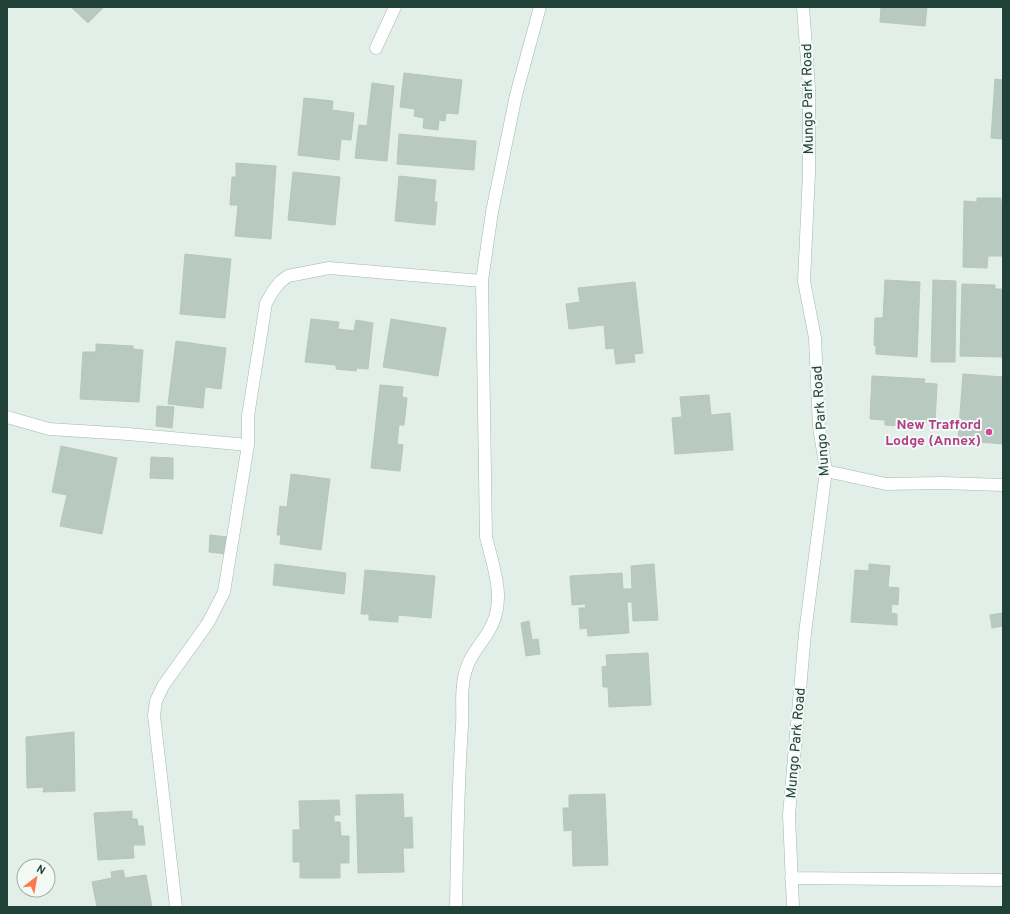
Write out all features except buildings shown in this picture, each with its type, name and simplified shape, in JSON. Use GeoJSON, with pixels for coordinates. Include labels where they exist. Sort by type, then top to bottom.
{"type":"FeatureCollection","features":[{"type":"Feature","properties":{"kind":"street"},"geometry":{"type":"LineString","coordinates":[[376,48],[395,7]]}},
{"type":"Feature","properties":{"kind":"street"},"geometry":{"type":"LineString","coordinates":[[456,907],[457,792],[462,719],[462,687],[465,671],[470,658],[488,632],[498,603],[499,591],[486,537],[482,280],[492,212],[516,95],[540,7]]}},
{"type":"Feature","properties":{"kind":"street","name":"Mungo Park Road"},"geometry":{"type":"LineString","coordinates":[[793,907],[789,815],[805,633],[826,471],[818,427],[815,338],[804,281],[809,173],[809,87],[803,7]]}},
{"type":"Feature","properties":{"kind":"street"},"geometry":{"type":"LineString","coordinates":[[176,907],[154,715],[156,701],[163,686],[208,623],[224,592],[248,445],[248,416],[266,303],[273,290],[284,279],[299,273],[329,268],[482,280]]}},
{"type":"Feature","properties":{"kind":"street"},"geometry":{"type":"LineString","coordinates":[[7,417],[48,429],[128,434],[248,445]]}},
{"type":"Feature","properties":{"kind":"street"},"geometry":{"type":"LineString","coordinates":[[826,471],[886,484],[942,483],[1003,485]]}},
{"type":"Feature","properties":{"kind":"street"},"geometry":{"type":"LineString","coordinates":[[792,878],[1003,880]]}},
{"type":"Feature","properties":{"kind":"place","name":"New Trafford Lodge (Annex)"},"geometry":{"type":"Point","coordinates":[989,432]}}]}
